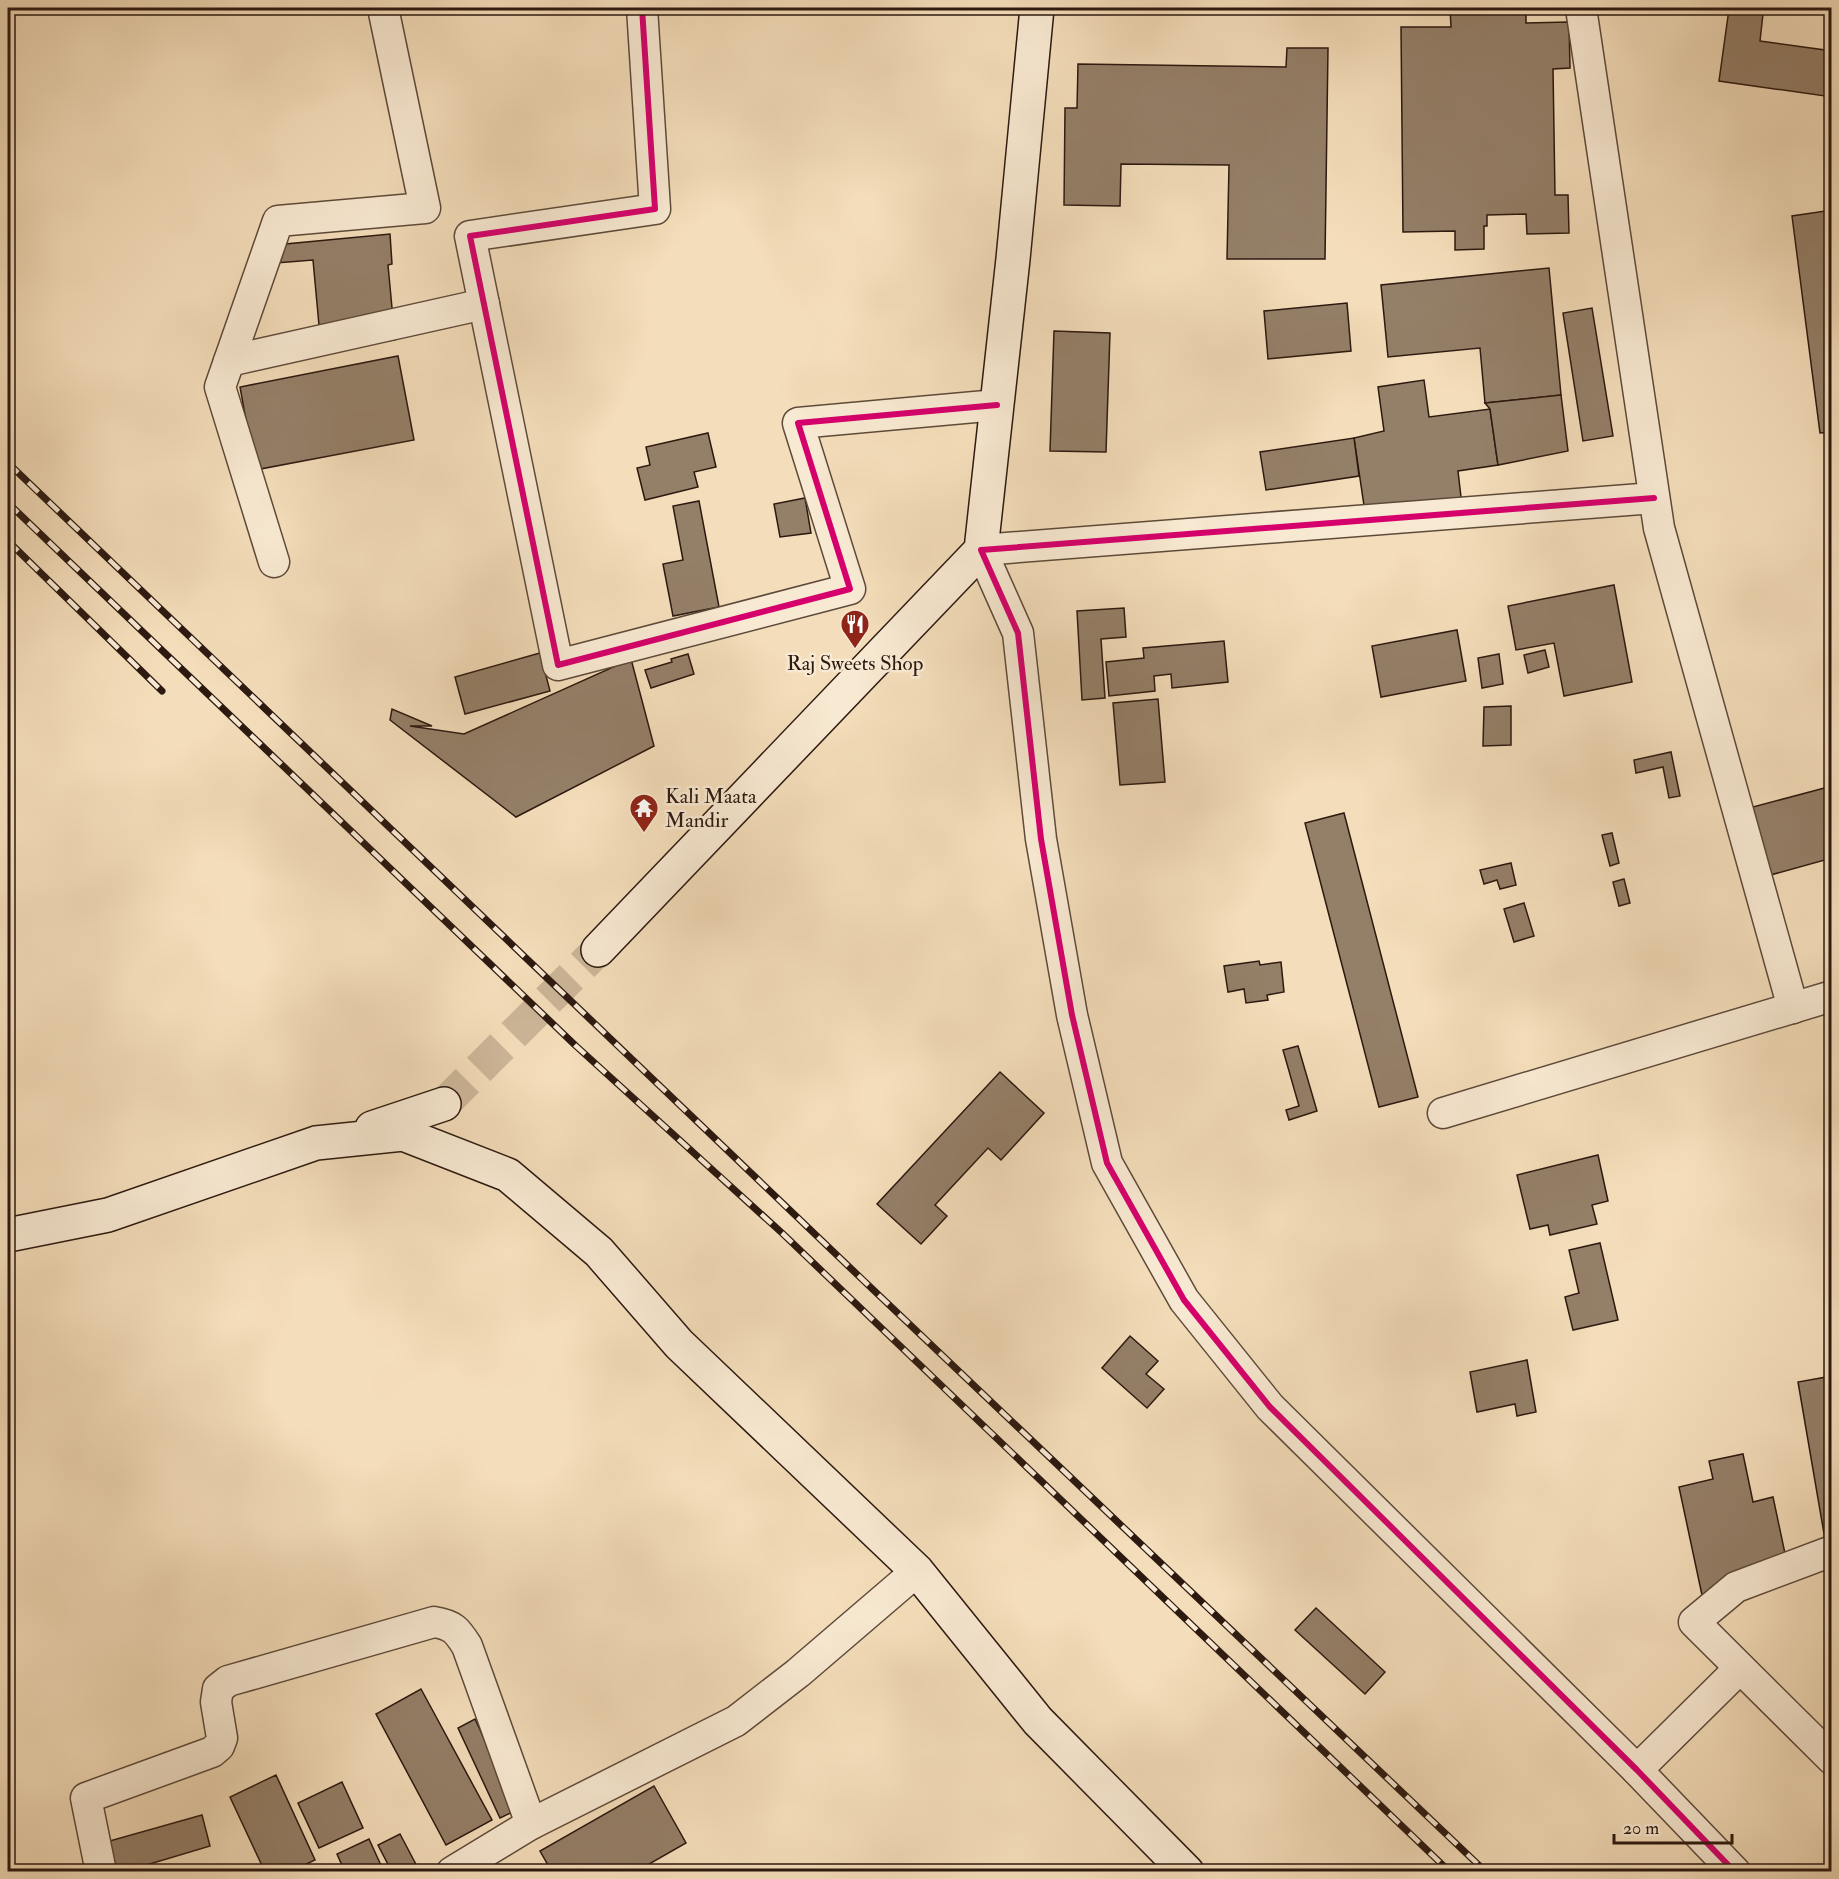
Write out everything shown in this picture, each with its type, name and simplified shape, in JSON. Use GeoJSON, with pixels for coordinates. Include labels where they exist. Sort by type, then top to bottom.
{"type":"FeatureCollection","features":[{"type":"Feature","properties":{"kind":"street"},"geometry":{"type":"LineString","coordinates":[[274,562],[220,387],[278,221],[425,208],[383,8]]}},
{"type":"Feature","properties":{"kind":"street"},"geometry":{"type":"LineString","coordinates":[[642,8],[655,209],[470,236],[558,665],[850,589],[798,423],[997,405]]}},
{"type":"Feature","properties":{"kind":"street"},"geometry":{"type":"LineString","coordinates":[[1037,8],[981,550],[1018,633],[1041,839],[1072,1015],[1107,1162],[1185,1300],[1270,1407],[1637,1770],[1736,1872]]}},
{"type":"Feature","properties":{"kind":"street"},"geometry":{"type":"LineString","coordinates":[[1581,8],[1659,528],[1793,1008]]}},
{"type":"Feature","properties":{"kind":"street"},"geometry":{"type":"LineString","coordinates":[[229,361],[484,304]]}},
{"type":"Feature","properties":{"kind":"street"},"geometry":{"type":"LineString","coordinates":[[598,950],[981,550],[1654,498]]}},
{"type":"Feature","properties":{"kind":"street"},"geometry":{"type":"LineString","coordinates":[[1443,1113],[1832,996]]}},
{"type":"Feature","properties":{"kind":"street"},"geometry":{"type":"LineString","coordinates":[[8,1235],[108,1215],[316,1143],[375,1127],[444,1104]]}},
{"type":"Feature","properties":{"kind":"street"},"geometry":{"type":"LineString","coordinates":[[316,1143],[403,1134],[508,1175],[599,1252],[679,1344],[917,1571],[1038,1721],[1187,1872]]}},
{"type":"Feature","properties":{"kind":"street"},"geometry":{"type":"LineString","coordinates":[[1832,1551],[1736,1587],[1694,1622],[1832,1759]]}},
{"type":"Feature","properties":{"kind":"street"},"geometry":{"type":"LineString","coordinates":[[452,1872],[531,1824],[736,1721],[798,1673],[917,1571]]}},
{"type":"Feature","properties":{"kind":"street"},"geometry":{"type":"LineString","coordinates":[[101,1872],[86,1798],[212,1752],[219,1746],[222,1738],[216,1702],[218,1689],[228,1681],[434,1622],[447,1624],[458,1632],[467,1646],[531,1824]]}},
{"type":"Feature","properties":{"kind":"street"},"geometry":{"type":"LineString","coordinates":[[1637,1770],[1740,1668]]}},
{"type":"Feature","properties":{"kind":"building"},"geometry":{"type":"Polygon","coordinates":[[[1450,8],[1526,8],[1526,23],[1569,22],[1570,68],[1553,69],[1555,195],[1568,195],[1569,233],[1527,234],[1526,214],[1487,215],[1487,226],[1484,226],[1484,249],[1455,250],[1455,231],[1403,232],[1401,27],[1451,27],[1450,8]]]}},
{"type":"Feature","properties":{"kind":"building"},"geometry":{"type":"Polygon","coordinates":[[[1729,9],[1763,14],[1760,41],[1832,51],[1832,97],[1719,81],[1729,9]]]}},
{"type":"Feature","properties":{"kind":"building"},"geometry":{"type":"Polygon","coordinates":[[[1287,48],[1328,48],[1325,259],[1227,259],[1229,165],[1121,164],[1120,206],[1064,205],[1065,108],[1077,108],[1078,64],[1286,67],[1287,48]]]}},
{"type":"Feature","properties":{"kind":"building"},"geometry":{"type":"Polygon","coordinates":[[[1832,210],[1832,432],[1820,433],[1792,216],[1832,210]]]}},
{"type":"Feature","properties":{"kind":"building"},"geometry":{"type":"Polygon","coordinates":[[[390,234],[392,264],[388,265],[395,340],[321,347],[313,260],[276,263],[275,245],[390,234]]]}},
{"type":"Feature","properties":{"kind":"building"},"geometry":{"type":"Polygon","coordinates":[[[1549,268],[1561,395],[1485,403],[1480,348],[1388,357],[1381,285],[1549,268]]]}},
{"type":"Feature","properties":{"kind":"building"},"geometry":{"type":"Polygon","coordinates":[[[1347,303],[1351,351],[1268,359],[1264,311],[1347,303]]]}},
{"type":"Feature","properties":{"kind":"building"},"geometry":{"type":"Polygon","coordinates":[[[1592,308],[1613,436],[1583,441],[1563,313],[1592,308]]]}},
{"type":"Feature","properties":{"kind":"building"},"geometry":{"type":"Polygon","coordinates":[[[1054,331],[1110,333],[1106,452],[1050,451],[1054,331]]]}},
{"type":"Feature","properties":{"kind":"building"},"geometry":{"type":"Polygon","coordinates":[[[398,356],[414,440],[255,470],[240,387],[398,356]]]}},
{"type":"Feature","properties":{"kind":"building"},"geometry":{"type":"Polygon","coordinates":[[[1424,380],[1429,417],[1490,409],[1498,465],[1458,471],[1462,506],[1366,519],[1354,438],[1384,431],[1378,387],[1424,380]]]}},
{"type":"Feature","properties":{"kind":"building"},"geometry":{"type":"Polygon","coordinates":[[[1561,395],[1568,451],[1498,465],[1490,409],[1485,403],[1561,395]]]}},
{"type":"Feature","properties":{"kind":"building"},"geometry":{"type":"Polygon","coordinates":[[[708,433],[716,467],[694,472],[698,487],[645,500],[637,468],[650,465],[646,447],[708,433]]]}},
{"type":"Feature","properties":{"kind":"building"},"geometry":{"type":"Polygon","coordinates":[[[1354,438],[1359,476],[1266,490],[1260,452],[1354,438]]]}},
{"type":"Feature","properties":{"kind":"building"},"geometry":{"type":"Polygon","coordinates":[[[805,498],[811,533],[780,537],[774,504],[805,498]]]}},
{"type":"Feature","properties":{"kind":"building"},"geometry":{"type":"Polygon","coordinates":[[[699,501],[719,607],[673,616],[663,564],[683,560],[673,506],[699,501]]]}},
{"type":"Feature","properties":{"kind":"building"},"geometry":{"type":"Polygon","coordinates":[[[1614,585],[1632,682],[1564,696],[1554,643],[1516,650],[1508,606],[1614,585]]]}},
{"type":"Feature","properties":{"kind":"building"},"geometry":{"type":"Polygon","coordinates":[[[1124,608],[1126,637],[1101,639],[1105,698],[1082,700],[1077,611],[1124,608]]]}},
{"type":"Feature","properties":{"kind":"building"},"geometry":{"type":"Polygon","coordinates":[[[1457,630],[1466,681],[1381,697],[1372,646],[1457,630]]]}},
{"type":"Feature","properties":{"kind":"building"},"geometry":{"type":"Polygon","coordinates":[[[1224,641],[1228,682],[1172,688],[1171,674],[1154,676],[1155,691],[1109,696],[1106,662],[1144,658],[1143,648],[1224,641]]]}},
{"type":"Feature","properties":{"kind":"building"},"geometry":{"type":"Polygon","coordinates":[[[1545,650],[1549,667],[1528,673],[1524,655],[1545,650]]]}},
{"type":"Feature","properties":{"kind":"building"},"geometry":{"type":"Polygon","coordinates":[[[540,653],[550,691],[465,714],[455,677],[540,653]]]}},
{"type":"Feature","properties":{"kind":"building"},"geometry":{"type":"Polygon","coordinates":[[[688,654],[694,674],[651,688],[645,670],[672,662],[671,659],[688,654]]]}},
{"type":"Feature","properties":{"kind":"building"},"geometry":{"type":"Polygon","coordinates":[[[1499,654],[1503,684],[1482,688],[1478,658],[1499,654]]]}},
{"type":"Feature","properties":{"kind":"building"},"geometry":{"type":"Polygon","coordinates":[[[631,659],[654,746],[516,817],[390,720],[392,709],[432,726],[410,726],[464,734],[631,659]]]}},
{"type":"Feature","properties":{"kind":"building"},"geometry":{"type":"Polygon","coordinates":[[[1158,699],[1165,782],[1120,785],[1113,703],[1158,699]]]}},
{"type":"Feature","properties":{"kind":"building"},"geometry":{"type":"Polygon","coordinates":[[[1511,706],[1511,745],[1483,746],[1484,707],[1511,706]]]}},
{"type":"Feature","properties":{"kind":"building"},"geometry":{"type":"Polygon","coordinates":[[[1671,752],[1680,796],[1669,798],[1663,767],[1636,773],[1634,760],[1671,752]]]}},
{"type":"Feature","properties":{"kind":"building"},"geometry":{"type":"Polygon","coordinates":[[[1832,786],[1832,858],[1756,879],[1738,811],[1832,786]]]}},
{"type":"Feature","properties":{"kind":"building"},"geometry":{"type":"Polygon","coordinates":[[[1344,813],[1418,1097],[1379,1107],[1305,823],[1344,813]]]}},
{"type":"Feature","properties":{"kind":"building"},"geometry":{"type":"Polygon","coordinates":[[[1612,833],[1619,863],[1610,866],[1602,835],[1612,833]]]}},
{"type":"Feature","properties":{"kind":"building"},"geometry":{"type":"Polygon","coordinates":[[[1511,863],[1516,885],[1500,889],[1497,880],[1484,884],[1480,870],[1511,863]]]}},
{"type":"Feature","properties":{"kind":"building"},"geometry":{"type":"Polygon","coordinates":[[[1624,879],[1630,903],[1619,906],[1613,882],[1624,879]]]}},
{"type":"Feature","properties":{"kind":"building"},"geometry":{"type":"Polygon","coordinates":[[[1524,903],[1534,936],[1514,942],[1504,909],[1524,903]]]}},
{"type":"Feature","properties":{"kind":"building"},"geometry":{"type":"Polygon","coordinates":[[[1259,961],[1260,965],[1281,962],[1284,992],[1267,995],[1268,1000],[1246,1003],[1244,989],[1228,992],[1224,966],[1259,961]]]}},
{"type":"Feature","properties":{"kind":"building"},"geometry":{"type":"Polygon","coordinates":[[[1298,1046],[1317,1111],[1289,1120],[1286,1110],[1299,1106],[1283,1050],[1298,1046]]]}},
{"type":"Feature","properties":{"kind":"building"},"geometry":{"type":"Polygon","coordinates":[[[1000,1072],[1044,1113],[1001,1160],[988,1148],[935,1205],[947,1216],[921,1244],[877,1204],[1000,1072]]]}},
{"type":"Feature","properties":{"kind":"building"},"geometry":{"type":"Polygon","coordinates":[[[1598,1155],[1608,1201],[1592,1205],[1597,1224],[1550,1235],[1548,1225],[1530,1229],[1517,1175],[1598,1155]]]}},
{"type":"Feature","properties":{"kind":"building"},"geometry":{"type":"Polygon","coordinates":[[[1600,1243],[1618,1320],[1573,1330],[1565,1297],[1579,1293],[1569,1250],[1600,1243]]]}},
{"type":"Feature","properties":{"kind":"building"},"geometry":{"type":"Polygon","coordinates":[[[1130,1336],[1158,1361],[1146,1374],[1164,1389],[1147,1408],[1102,1368],[1130,1336]]]}},
{"type":"Feature","properties":{"kind":"building"},"geometry":{"type":"Polygon","coordinates":[[[1527,1360],[1536,1412],[1517,1416],[1515,1404],[1477,1412],[1470,1372],[1527,1360]]]}},
{"type":"Feature","properties":{"kind":"building"},"geometry":{"type":"Polygon","coordinates":[[[1832,1376],[1832,1557],[1828,1557],[1798,1382],[1832,1376]]]}},
{"type":"Feature","properties":{"kind":"building"},"geometry":{"type":"Polygon","coordinates":[[[1743,1454],[1753,1502],[1773,1497],[1790,1577],[1702,1595],[1679,1487],[1713,1479],[1709,1461],[1743,1454]]]}},
{"type":"Feature","properties":{"kind":"building"},"geometry":{"type":"Polygon","coordinates":[[[1316,1608],[1385,1672],[1365,1694],[1295,1630],[1316,1608]]]}},
{"type":"Feature","properties":{"kind":"building"},"geometry":{"type":"Polygon","coordinates":[[[421,1689],[492,1820],[446,1845],[376,1714],[421,1689]]]}},
{"type":"Feature","properties":{"kind":"building"},"geometry":{"type":"Polygon","coordinates":[[[475,1719],[517,1810],[500,1818],[458,1728],[475,1719]]]}},
{"type":"Feature","properties":{"kind":"building"},"geometry":{"type":"Polygon","coordinates":[[[276,1775],[315,1860],[290,1872],[265,1872],[230,1797],[276,1775]]]}},
{"type":"Feature","properties":{"kind":"building"},"geometry":{"type":"Polygon","coordinates":[[[342,1782],[363,1828],[319,1848],[298,1803],[342,1782]]]}},
{"type":"Feature","properties":{"kind":"building"},"geometry":{"type":"Polygon","coordinates":[[[654,1786],[686,1843],[642,1868],[644,1872],[552,1872],[540,1851],[654,1786]]]}},
{"type":"Feature","properties":{"kind":"building"},"geometry":{"type":"Polygon","coordinates":[[[202,1815],[210,1846],[123,1872],[106,1872],[99,1844],[202,1815]]]}},
{"type":"Feature","properties":{"kind":"building"},"geometry":{"type":"Polygon","coordinates":[[[400,1834],[420,1872],[392,1872],[378,1845],[400,1834]]]}},
{"type":"Feature","properties":{"kind":"building"},"geometry":{"type":"Polygon","coordinates":[[[369,1839],[384,1872],[345,1872],[337,1854],[369,1839]]]}},
{"type":"Feature","properties":{"kind":"tunnel"},"geometry":{"type":"LineString","coordinates":[[444,1104],[598,950]]}},
{"type":"Feature","properties":{"kind":"railway"},"geometry":{"type":"LineString","coordinates":[[8,463],[1486,1872]]}},
{"type":"Feature","properties":{"kind":"railway"},"geometry":{"type":"LineString","coordinates":[[8,503],[576,1046],[782,1233],[1450,1872]]}},
{"type":"Feature","properties":{"kind":"railway"},"geometry":{"type":"LineString","coordinates":[[8,541],[162,691]]}},
{"type":"Feature","properties":{"kind":"cycle path"},"geometry":{"type":"LineString","coordinates":[[642,8],[655,209],[470,236],[558,665],[850,589],[798,423],[997,405]]}},
{"type":"Feature","properties":{"kind":"cycle path"},"geometry":{"type":"LineString","coordinates":[[1654,498],[981,550],[1018,633],[1041,839],[1072,1015],[1107,1163],[1184,1300],[1270,1407],[1637,1770],[1735,1872]]}},
{"type":"Feature","properties":{"kind":"place","name":"Raj Sweets Shop"},"geometry":{"type":"Point","coordinates":[855,650]}},
{"type":"Feature","properties":{"kind":"place","name":"Kali Maata Mandir"},"geometry":{"type":"Point","coordinates":[644,834]}}]}
